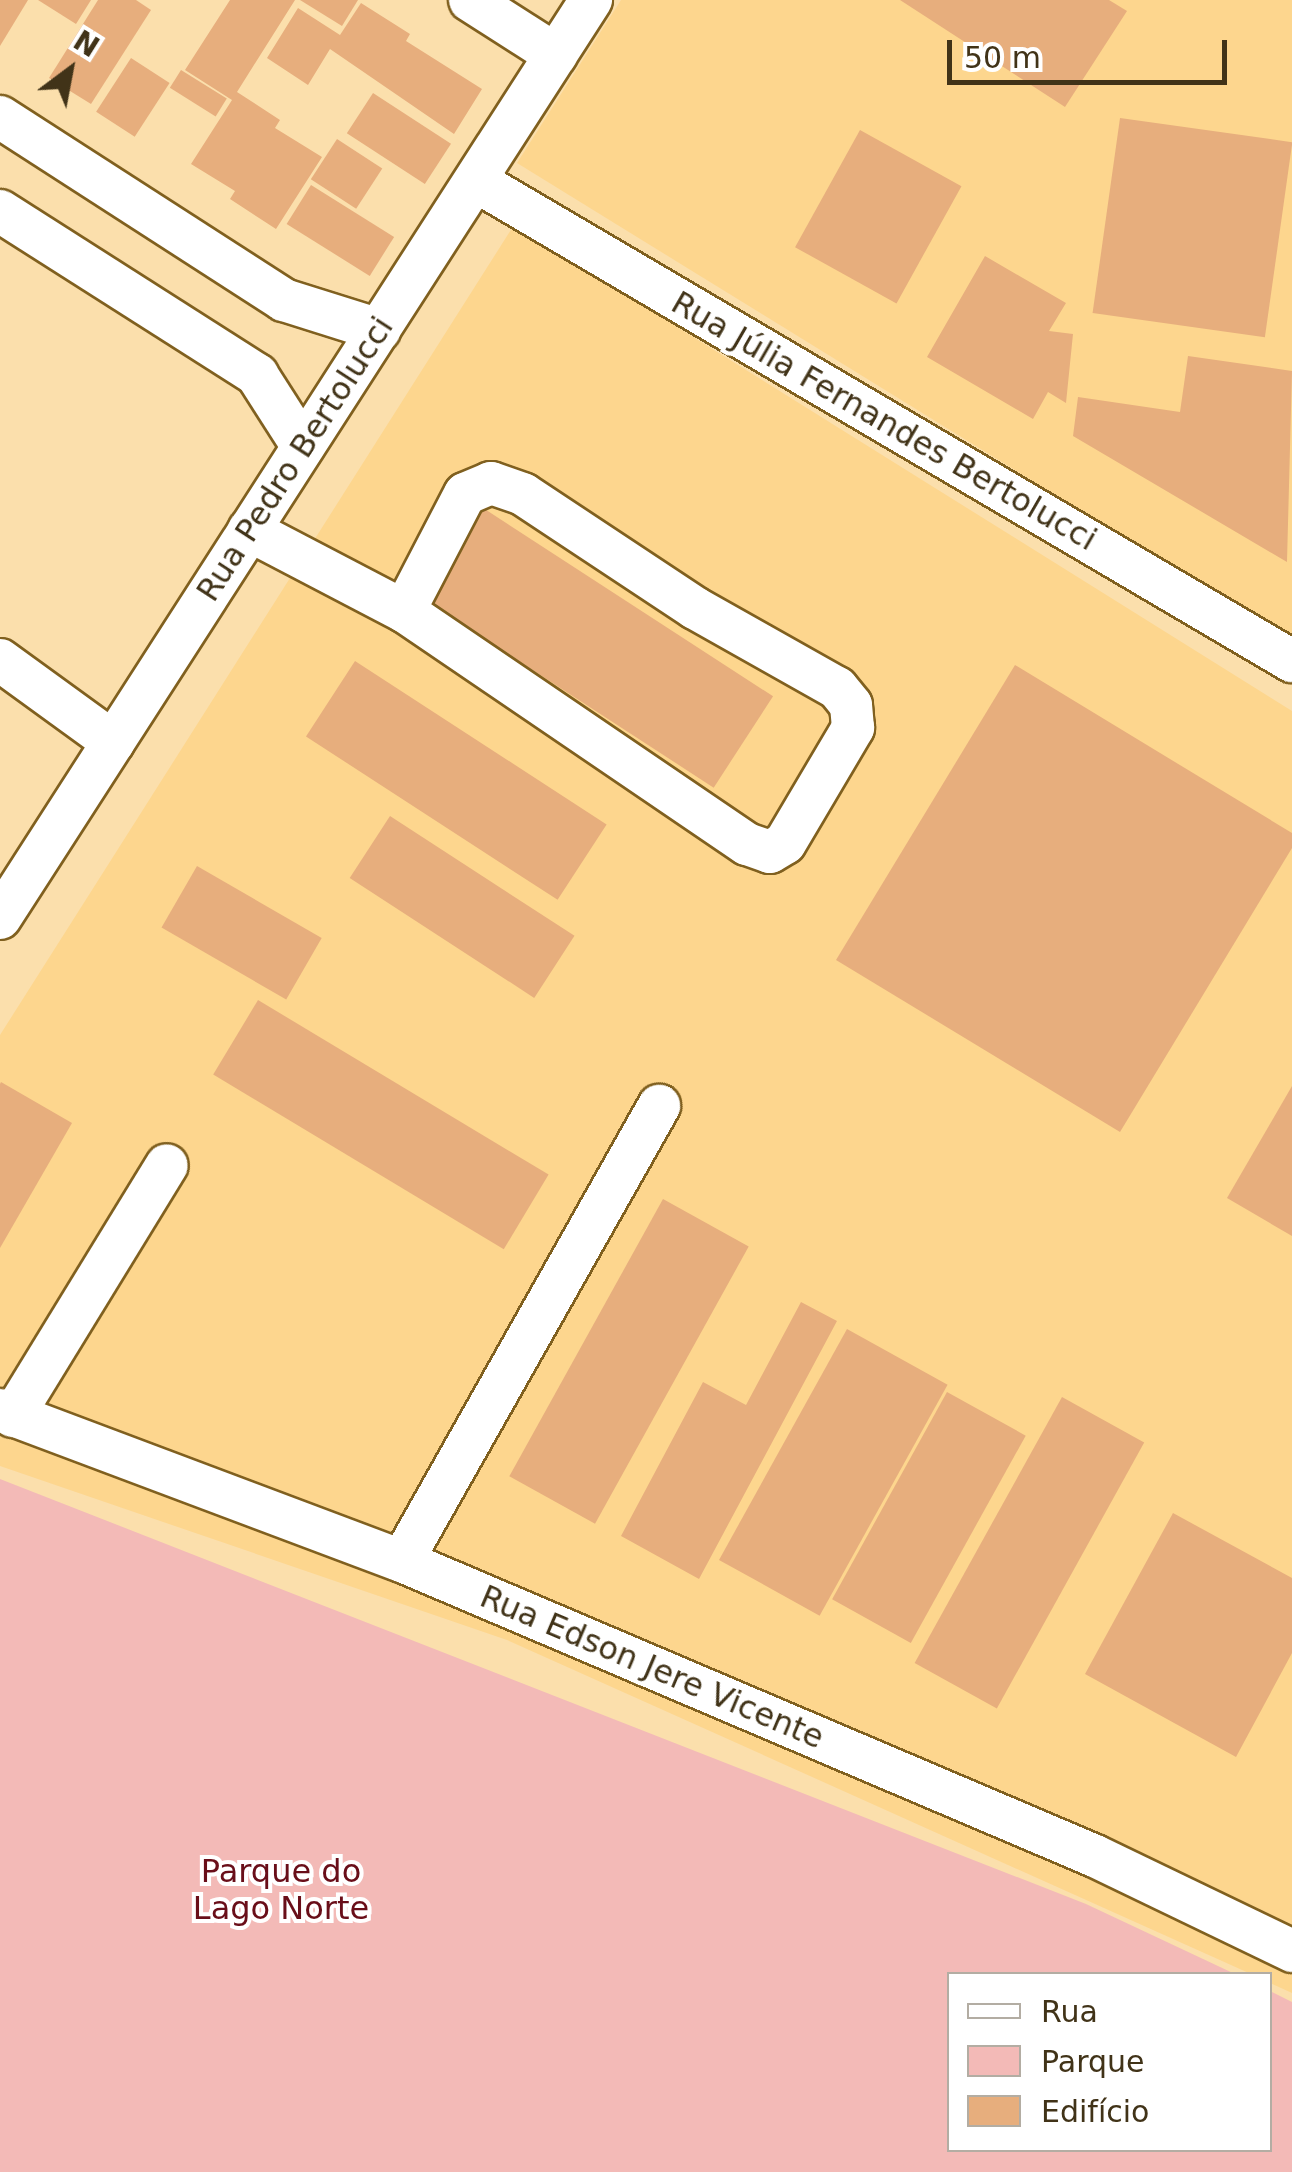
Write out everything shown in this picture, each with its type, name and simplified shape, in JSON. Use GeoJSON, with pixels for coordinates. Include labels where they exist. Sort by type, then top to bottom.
{"type":"FeatureCollection","features":[{"type":"Feature","properties":{"kind":"street"},"geometry":{"type":"LineString","coordinates":[[470,0],[556,55]]}},
{"type":"Feature","properties":{"kind":"street","name":"Rua Pedro Bertolucci"},"geometry":{"type":"LineString","coordinates":[[0,918],[591,0]]}},
{"type":"Feature","properties":{"kind":"street"},"geometry":{"type":"LineString","coordinates":[[0,117],[284,300],[379,330]]}},
{"type":"Feature","properties":{"kind":"street","name":"Rua Júlia Fernandes Bertolucci"},"geometry":{"type":"LineString","coordinates":[[476,181],[1292,661]]}},
{"type":"Feature","properties":{"kind":"street"},"geometry":{"type":"LineString","coordinates":[[0,211],[257,376],[304,447]]}},
{"type":"Feature","properties":{"kind":"street"},"geometry":{"type":"LineString","coordinates":[[249,530],[404,611],[747,844],[770,852],[785,843],[853,728],[851,705],[837,688],[695,608],[523,494],[491,483],[466,494],[404,611]]}},
{"type":"Feature","properties":{"kind":"street"},"geometry":{"type":"LineString","coordinates":[[0,660],[113,742]]}},
{"type":"Feature","properties":{"kind":"street"},"geometry":{"type":"LineString","coordinates":[[402,1562],[659,1106]]}},
{"type":"Feature","properties":{"kind":"street"},"geometry":{"type":"LineString","coordinates":[[7,1413],[167,1165]]}},
{"type":"Feature","properties":{"kind":"street","name":"Rua Edson Jere Vicente"},"geometry":{"type":"LineString","coordinates":[[7,1413],[402,1562],[1095,1856],[1292,1951]]}},
{"type":"Feature","properties":{"kind":"shaded area"},"geometry":{"type":"Polygon","coordinates":[[[621,0],[1292,0],[1292,641],[517,163],[621,0]]]}},
{"type":"Feature","properties":{"kind":"shaded area"},"geometry":{"type":"Polygon","coordinates":[[[514,225],[1292,711],[1292,1993],[1272,1984],[1272,1972],[1247,1972],[507,1640],[0,1466],[0,1035],[514,225]]]}},
{"type":"Feature","properties":{"kind":"green space","name":"Parque do Lago Norte"},"geometry":{"type":"Polygon","coordinates":[[[0,1479],[1086,1904],[1231,1972],[947,1972],[947,2152],[1272,2152],[1272,1992],[1292,2002],[1292,2172],[0,2172],[0,1479]]]}},
{"type":"Feature","properties":{"kind":"building"},"geometry":{"type":"Polygon","coordinates":[[[0,0],[28,0],[0,46],[0,0]]]}},
{"type":"Feature","properties":{"kind":"building"},"geometry":{"type":"Polygon","coordinates":[[[38,0],[91,0],[76,24],[38,0]]]}},
{"type":"Feature","properties":{"kind":"building"},"geometry":{"type":"Polygon","coordinates":[[[98,0],[136,0],[151,10],[91,104],[49,78],[98,0]]]}},
{"type":"Feature","properties":{"kind":"building"},"geometry":{"type":"Polygon","coordinates":[[[230,0],[295,0],[237,92],[280,120],[275,128],[322,157],[276,229],[230,199],[235,191],[191,164],[232,100],[185,70],[230,0]]]}},
{"type":"Feature","properties":{"kind":"building"},"geometry":{"type":"Polygon","coordinates":[[[300,0],[358,0],[342,26],[300,0]]]}},
{"type":"Feature","properties":{"kind":"building"},"geometry":{"type":"Polygon","coordinates":[[[900,0],[1109,0],[1127,11],[1065,107],[900,0]]]}},
{"type":"Feature","properties":{"kind":"building"},"geometry":{"type":"Polygon","coordinates":[[[361,3],[410,34],[406,41],[482,89],[454,134],[330,49],[308,85],[267,58],[298,8],[340,35],[361,3]]]}},
{"type":"Feature","properties":{"kind":"building"},"geometry":{"type":"Polygon","coordinates":[[[131,58],[170,83],[135,137],[96,112],[131,58]]]}},
{"type":"Feature","properties":{"kind":"building"},"geometry":{"type":"Polygon","coordinates":[[[181,70],[227,99],[216,116],[170,88],[181,70]]]}},
{"type":"Feature","properties":{"kind":"building"},"geometry":{"type":"Polygon","coordinates":[[[373,93],[451,144],[425,184],[347,133],[373,93]]]}},
{"type":"Feature","properties":{"kind":"building"},"geometry":{"type":"Polygon","coordinates":[[[1120,118],[1292,142],[1265,337],[1093,313],[1120,118]]]}},
{"type":"Feature","properties":{"kind":"building"},"geometry":{"type":"Polygon","coordinates":[[[860,130],[961,186],[896,303],[795,247],[860,130]]]}},
{"type":"Feature","properties":{"kind":"building"},"geometry":{"type":"Polygon","coordinates":[[[337,139],[382,168],[356,209],[311,179],[337,139]]]}},
{"type":"Feature","properties":{"kind":"building"},"geometry":{"type":"Polygon","coordinates":[[[311,185],[394,237],[370,276],[287,224],[311,185]]]}},
{"type":"Feature","properties":{"kind":"building"},"geometry":{"type":"Polygon","coordinates":[[[985,256],[1066,303],[1049,331],[1073,334],[1066,403],[1048,392],[1033,419],[927,357],[985,256]]]}},
{"type":"Feature","properties":{"kind":"building"},"geometry":{"type":"Polygon","coordinates":[[[1188,356],[1292,371],[1287,562],[1073,436],[1078,397],[1180,412],[1188,356]]]}},
{"type":"Feature","properties":{"kind":"building"},"geometry":{"type":"Polygon","coordinates":[[[477,504],[773,696],[714,788],[418,595],[477,504]]]}},
{"type":"Feature","properties":{"kind":"building"},"geometry":{"type":"Polygon","coordinates":[[[355,661],[607,824],[558,900],[306,736],[355,661]]]}},
{"type":"Feature","properties":{"kind":"building"},"geometry":{"type":"Polygon","coordinates":[[[1015,665],[1292,833],[1292,848],[1120,1132],[836,960],[1015,665]]]}},
{"type":"Feature","properties":{"kind":"building"},"geometry":{"type":"Polygon","coordinates":[[[390,816],[575,936],[534,998],[350,878],[390,816]]]}},
{"type":"Feature","properties":{"kind":"building"},"geometry":{"type":"Polygon","coordinates":[[[197,866],[322,938],[286,999],[162,927],[197,866]]]}},
{"type":"Feature","properties":{"kind":"building"},"geometry":{"type":"Polygon","coordinates":[[[258,1000],[549,1175],[504,1249],[213,1075],[258,1000]]]}},
{"type":"Feature","properties":{"kind":"building"},"geometry":{"type":"Polygon","coordinates":[[[0,1084],[72,1123],[0,1248],[0,1084]]]}},
{"type":"Feature","properties":{"kind":"building"},"geometry":{"type":"Polygon","coordinates":[[[1292,1086],[1292,1236],[1227,1198],[1292,1086]]]}},
{"type":"Feature","properties":{"kind":"building"},"geometry":{"type":"Polygon","coordinates":[[[663,1199],[749,1247],[595,1524],[509,1476],[663,1199]]]}},
{"type":"Feature","properties":{"kind":"building"},"geometry":{"type":"Polygon","coordinates":[[[801,1302],[837,1321],[699,1579],[621,1536],[703,1382],[746,1405],[801,1302]]]}},
{"type":"Feature","properties":{"kind":"building"},"geometry":{"type":"Polygon","coordinates":[[[847,1329],[948,1385],[820,1616],[719,1560],[847,1329]]]}},
{"type":"Feature","properties":{"kind":"building"},"geometry":{"type":"Polygon","coordinates":[[[947,1392],[1026,1436],[911,1643],[832,1599],[947,1392]]]}},
{"type":"Feature","properties":{"kind":"building"},"geometry":{"type":"Polygon","coordinates":[[[1062,1397],[1144,1443],[997,1708],[915,1663],[1062,1397]]]}},
{"type":"Feature","properties":{"kind":"building"},"geometry":{"type":"Polygon","coordinates":[[[1173,1513],[1292,1578],[1292,1653],[1236,1757],[1085,1674],[1173,1513]]]}}]}
